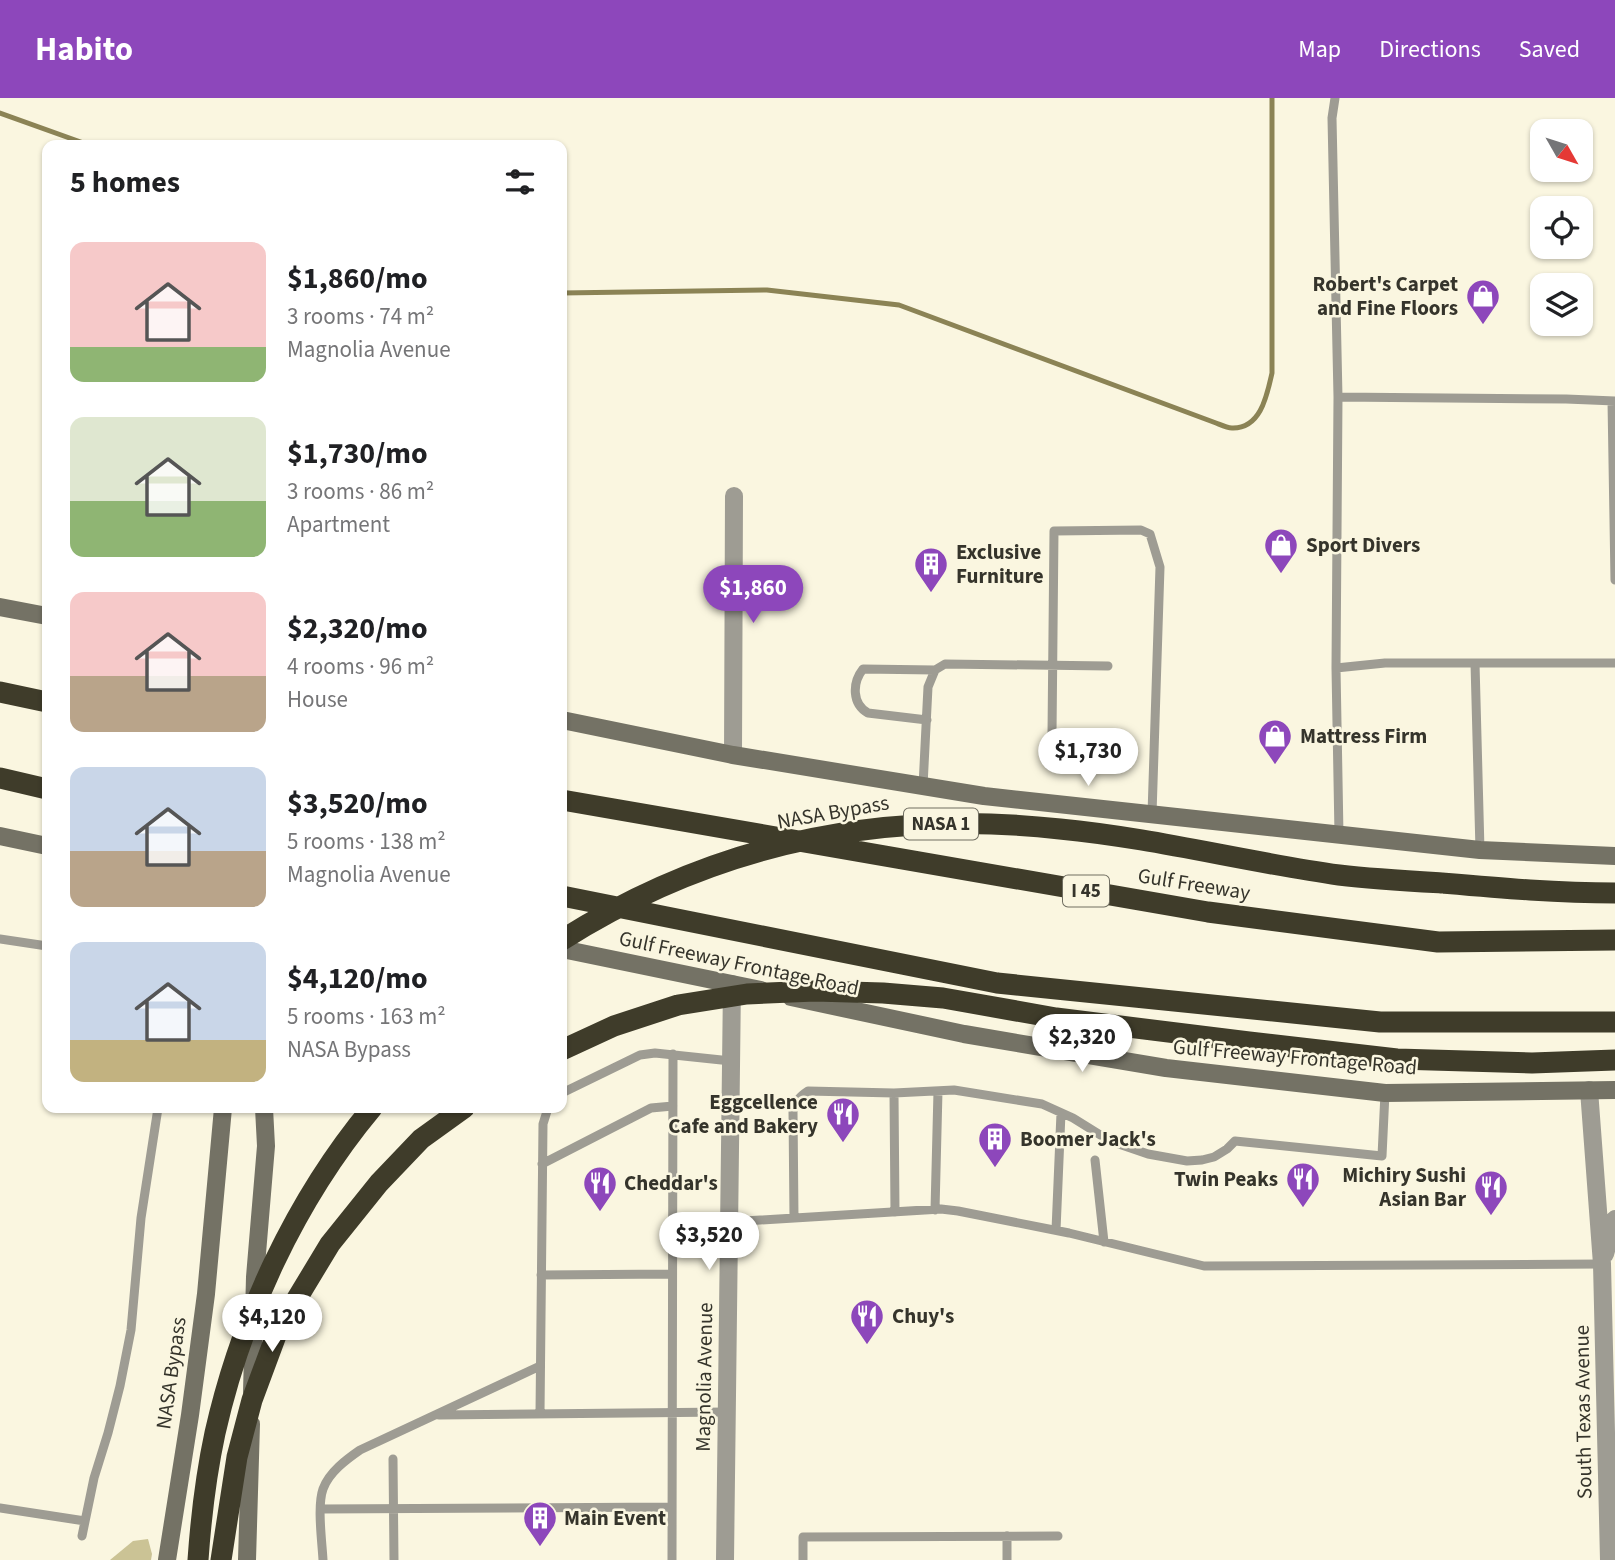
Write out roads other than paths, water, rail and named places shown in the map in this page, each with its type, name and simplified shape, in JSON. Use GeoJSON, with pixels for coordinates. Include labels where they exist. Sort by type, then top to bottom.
{"type":"FeatureCollection","features":[{"type":"Feature","properties":{"kind":"highway"},"geometry":{"type":"LineString","coordinates":[[0,692],[42,701]]}},
{"type":"Feature","properties":{"kind":"highway"},"geometry":{"type":"LineString","coordinates":[[0,778],[42,788]]}},
{"type":"Feature","properties":{"kind":"highway","name":"Gulf Freeway"},"geometry":{"type":"LineString","coordinates":[[567,801],[1208,912],[1438,942],[1615,940]]}},
{"type":"Feature","properties":{"kind":"highway","name":"NASA Bypass"},"geometry":{"type":"LineString","coordinates":[[567,937],[632,901],[726,862],[817,837],[913,824],[964,823],[1061,829],[1339,875],[1564,893],[1615,893]]}},
{"type":"Feature","properties":{"kind":"highway"},"geometry":{"type":"LineString","coordinates":[[567,897],[998,983],[1380,1022],[1615,1022]]}},
{"type":"Feature","properties":{"kind":"highway"},"geometry":{"type":"LineString","coordinates":[[567,1048],[614,1026],[678,1005],[747,994],[815,991],[943,998],[1056,1018],[1396,1059],[1532,1063],[1615,1060]]}},
{"type":"Feature","properties":{"kind":"highway"},"geometry":{"type":"LineString","coordinates":[[198,1560],[206,1481],[215,1434],[226,1387],[251,1315],[297,1220],[342,1147],[369,1113]]}},
{"type":"Feature","properties":{"kind":"highway"},"geometry":{"type":"LineString","coordinates":[[221,1560],[237,1457],[251,1400],[278,1330],[330,1244],[379,1183],[421,1139],[457,1113]]}},
{"type":"Feature","properties":{"kind":"main road"},"geometry":{"type":"LineString","coordinates":[[0,607],[42,615]]}},
{"type":"Feature","properties":{"kind":"main road"},"geometry":{"type":"LineString","coordinates":[[567,721],[733,755],[984,796],[1480,850],[1615,856]]}},
{"type":"Feature","properties":{"kind":"main road"},"geometry":{"type":"LineString","coordinates":[[0,836],[42,845]]}},
{"type":"Feature","properties":{"kind":"main road","name":"Gulf Freeway Frontage Road"},"geometry":{"type":"LineString","coordinates":[[567,951],[964,1034],[1152,1066],[1385,1093],[1615,1090]]}},
{"type":"Feature","properties":{"kind":"main road","name":"NASA Bypass"},"geometry":{"type":"LineString","coordinates":[[167,1560],[206,1294],[223,1113]]}},
{"type":"Feature","properties":{"kind":"main road"},"geometry":{"type":"LineString","coordinates":[[247,1560],[255,1278],[266,1146],[264,1113]]}},
{"type":"Feature","properties":{"kind":"street"},"geometry":{"type":"LineString","coordinates":[[733,755],[734,496]]}},
{"type":"Feature","properties":{"kind":"street","name":"Magnolia Avenue"},"geometry":{"type":"LineString","coordinates":[[724,1560],[732,984]]}},
{"type":"Feature","properties":{"kind":"street","name":"South Texas Avenue"},"geometry":{"type":"LineString","coordinates":[[1589,1090],[1602,1264],[1609,1560]]}},
{"type":"Feature","properties":{"kind":"street","name":"South Texas Avenue"},"geometry":{"type":"LineString","coordinates":[[1602,1264],[1615,1219]]}},
{"type":"Feature","properties":{"kind":"lane"},"geometry":{"type":"LineString","coordinates":[[1335,98],[1332,118],[1338,397],[1336,668],[1339,835]]}},
{"type":"Feature","properties":{"kind":"lane"},"geometry":{"type":"LineString","coordinates":[[1338,397],[1554,398],[1613,401],[1615,580]]}},
{"type":"Feature","properties":{"kind":"lane"},"geometry":{"type":"LineString","coordinates":[[1108,742],[1071,745],[1059,741],[1052,734],[1054,531],[1140,530],[1150,534],[1160,567],[1152,814]]}},
{"type":"Feature","properties":{"kind":"lane"},"geometry":{"type":"LineString","coordinates":[[1336,668],[1385,663],[1615,663]]}},
{"type":"Feature","properties":{"kind":"lane"},"geometry":{"type":"LineString","coordinates":[[1475,663],[1480,850]]}},
{"type":"Feature","properties":{"kind":"lane"},"geometry":{"type":"LineString","coordinates":[[927,720],[868,713],[860,709],[856,702],[857,676],[863,669],[935,670],[945,664],[1108,666]]}},
{"type":"Feature","properties":{"kind":"lane"},"geometry":{"type":"LineString","coordinates":[[923,786],[928,687],[935,670]]}},
{"type":"Feature","properties":{"kind":"lane"},"geometry":{"type":"LineString","coordinates":[[0,939],[42,945]]}},
{"type":"Feature","properties":{"kind":"lane"},"geometry":{"type":"LineString","coordinates":[[567,1091],[640,1055],[655,1052],[731,1061]]}},
{"type":"Feature","properties":{"kind":"lane"},"geometry":{"type":"LineString","coordinates":[[672,1560],[673,1054]]}},
{"type":"Feature","properties":{"kind":"lane"},"geometry":{"type":"LineString","coordinates":[[794,1218],[793,1111],[795,1102],[808,1091],[894,1093],[954,1090],[1042,1104],[1110,1141],[1148,1154],[1187,1161],[1214,1157],[1235,1141],[1382,1156],[1385,1093]]}},
{"type":"Feature","properties":{"kind":"lane"},"geometry":{"type":"LineString","coordinates":[[935,1210],[938,1091]]}},
{"type":"Feature","properties":{"kind":"lane"},"geometry":{"type":"LineString","coordinates":[[894,1093],[895,1212]]}},
{"type":"Feature","properties":{"kind":"lane"},"geometry":{"type":"LineString","coordinates":[[542,1164],[650,1108],[673,1106]]}},
{"type":"Feature","properties":{"kind":"lane"},"geometry":{"type":"LineString","coordinates":[[82,1536],[94,1478],[120,1386],[131,1330],[141,1218],[157,1113]]}},
{"type":"Feature","properties":{"kind":"lane"},"geometry":{"type":"LineString","coordinates":[[540,1414],[542,1124],[546,1113]]}},
{"type":"Feature","properties":{"kind":"lane"},"geometry":{"type":"LineString","coordinates":[[1056,1230],[1061,1113]]}},
{"type":"Feature","properties":{"kind":"lane"},"geometry":{"type":"LineString","coordinates":[[1095,1160],[1104,1242]]}},
{"type":"Feature","properties":{"kind":"lane"},"geometry":{"type":"LineString","coordinates":[[673,1222],[729,1222],[935,1210],[958,1211],[1056,1230],[1203,1266],[1602,1264]]}},
{"type":"Feature","properties":{"kind":"lane"},"geometry":{"type":"LineString","coordinates":[[541,1275],[672,1275]]}},
{"type":"Feature","properties":{"kind":"lane"},"geometry":{"type":"LineString","coordinates":[[323,1560],[323,1488],[347,1459],[360,1450],[540,1366]]}},
{"type":"Feature","properties":{"kind":"lane"},"geometry":{"type":"LineString","coordinates":[[434,1415],[726,1412]]}},
{"type":"Feature","properties":{"kind":"lane"},"geometry":{"type":"LineString","coordinates":[[393,1459],[394,1560]]}},
{"type":"Feature","properties":{"kind":"lane"},"geometry":{"type":"LineString","coordinates":[[321,1509],[672,1507]]}},
{"type":"Feature","properties":{"kind":"lane"},"geometry":{"type":"LineString","coordinates":[[0,1508],[85,1521]]}},
{"type":"Feature","properties":{"kind":"lane"},"geometry":{"type":"LineString","coordinates":[[1007,1536],[1007,1560]]}},
{"type":"Feature","properties":{"kind":"lane"},"geometry":{"type":"LineString","coordinates":[[803,1560],[803,1537],[1058,1536]]}},
{"type":"Feature","properties":{"kind":"waterway"},"geometry":{"type":"LineString","coordinates":[[567,293],[767,290],[899,305],[1224,426],[1242,427],[1250,423],[1261,409],[1272,373],[1272,98]]}},
{"type":"Feature","properties":{"kind":"waterway"},"geometry":{"type":"LineString","coordinates":[[0,113],[75,140]]}},
{"type":"Feature","properties":{"kind":"place","name":"Robert's Carpet and Fine Floors"},"geometry":{"type":"Point","coordinates":[1483,326]}},
{"type":"Feature","properties":{"kind":"place","name":"Sport Divers"},"geometry":{"type":"Point","coordinates":[1281,575]}},
{"type":"Feature","properties":{"kind":"place","name":"Exclusive Furniture"},"geometry":{"type":"Point","coordinates":[931,594]}},
{"type":"Feature","properties":{"kind":"place","name":"Mattress Firm"},"geometry":{"type":"Point","coordinates":[1275,766]}},
{"type":"Feature","properties":{"kind":"place","name":"Eggcellence Cafe and Bakery"},"geometry":{"type":"Point","coordinates":[843,1144]}},
{"type":"Feature","properties":{"kind":"place","name":"Boomer Jack's"},"geometry":{"type":"Point","coordinates":[995,1169]}},
{"type":"Feature","properties":{"kind":"place","name":"Twin Peaks"},"geometry":{"type":"Point","coordinates":[1303,1209]}},
{"type":"Feature","properties":{"kind":"place","name":"Cheddar's"},"geometry":{"type":"Point","coordinates":[600,1213]}},
{"type":"Feature","properties":{"kind":"place","name":"Michiry Sushi Asian Bar"},"geometry":{"type":"Point","coordinates":[1491,1217]}},
{"type":"Feature","properties":{"kind":"place","name":"Chuy's"},"geometry":{"type":"Point","coordinates":[867,1346]}},
{"type":"Feature","properties":{"kind":"place","name":"Main Event"},"geometry":{"type":"Point","coordinates":[540,1548]}}]}
